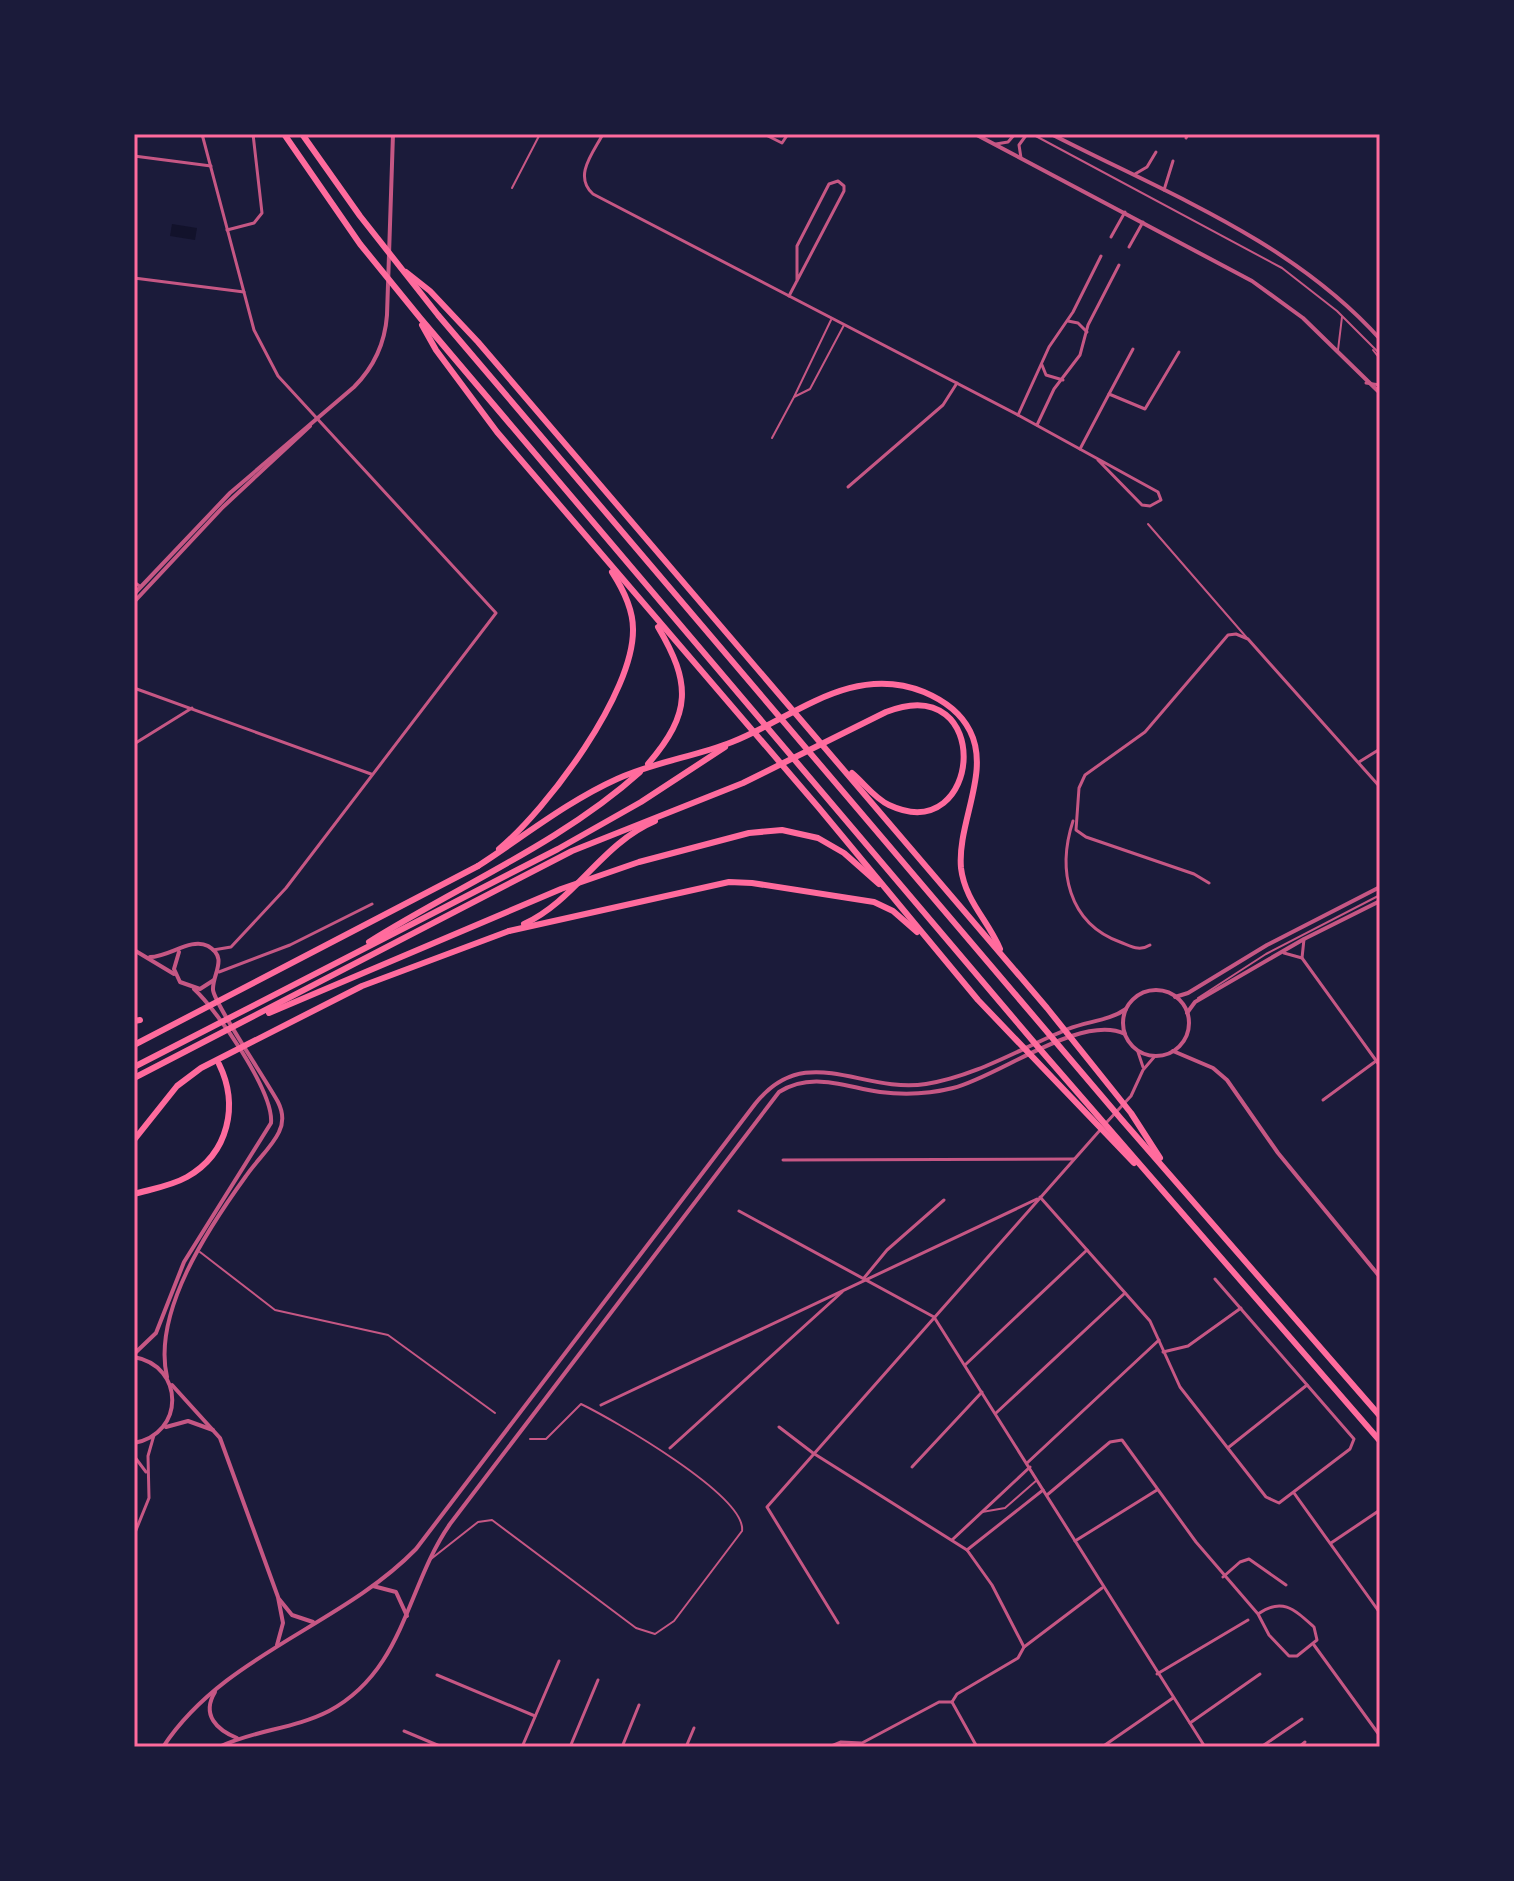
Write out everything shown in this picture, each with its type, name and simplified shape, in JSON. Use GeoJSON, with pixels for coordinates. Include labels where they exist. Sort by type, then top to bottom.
{"type":"FeatureCollection","features":[{"type":"Feature","properties":{"kind":"highway"},"geometry":{"type":"LineString","coordinates":[[284,134],[360,244],[421,319],[1022,1027],[1109,1134]]}},
{"type":"Feature","properties":{"kind":"highway"},"geometry":{"type":"LineString","coordinates":[[302,134],[400,267],[1122,1120],[1380,1416]]}},
{"type":"Feature","properties":{"kind":"highway"},"geometry":{"type":"LineString","coordinates":[[400,267],[430,291],[478,342],[1003,956],[1131,1113],[1171,1176]]}},
{"type":"Feature","properties":{"kind":"highway"},"geometry":{"type":"LineString","coordinates":[[421,319],[432,345],[497,432],[931,944],[1008,1034],[1157,1184],[1380,1441]]}},
{"type":"Feature","properties":{"kind":"highway"},"geometry":{"type":"LineString","coordinates":[[478,866],[529,822],[565,779],[627,663],[633,636],[632,613],[602,555]]}},
{"type":"Feature","properties":{"kind":"highway"},"geometry":{"type":"LineString","coordinates":[[333,964],[588,811],[648,765],[676,722],[683,694],[679,665],[650,613]]}},
{"type":"Feature","properties":{"kind":"highway"},"geometry":{"type":"LineString","coordinates":[[134,1067],[608,822],[737,740],[806,704],[852,686],[899,686],[938,699],[963,721],[973,737],[977,763],[962,837],[962,872],[970,899],[1003,956]]}},
{"type":"Feature","properties":{"kind":"highway"},"geometry":{"type":"LineString","coordinates":[[509,931],[539,916],[566,895],[592,866],[632,831],[763,774],[903,706],[930,706],[948,718],[959,734],[965,755],[963,778],[954,792],[938,805],[920,811],[904,810],[884,803],[834,757]]}},
{"type":"Feature","properties":{"kind":"highway"},"geometry":{"type":"LineString","coordinates":[[134,1045],[478,866],[582,798],[625,776],[737,740]]}},
{"type":"Feature","properties":{"kind":"highway"},"geometry":{"type":"LineString","coordinates":[[134,1078],[572,851],[626,827],[697,802]]}},
{"type":"Feature","properties":{"kind":"highway"},"geometry":{"type":"LineString","coordinates":[[251,1019],[561,889],[639,862],[757,831],[788,830],[818,838],[844,853],[896,900]]}},
{"type":"Feature","properties":{"kind":"highway"},"geometry":{"type":"LineString","coordinates":[[134,1140],[177,1086],[201,1068],[397,970],[509,931],[701,886],[748,882],[874,902],[893,911],[931,944]]}},
{"type":"Feature","properties":{"kind":"highway"},"geometry":{"type":"LineString","coordinates":[[134,1194],[188,1176],[218,1148],[226,1131],[230,1104],[228,1086],[219,1064]]}},
{"type":"Feature","properties":{"kind":"street"},"geometry":{"type":"LineString","coordinates":[[150,957],[164,957],[194,943],[224,951],[238,940],[286,888],[496,613],[281,380],[265,355],[244,292],[202,134]]}},
{"type":"Feature","properties":{"kind":"street"},"geometry":{"type":"LineString","coordinates":[[227,230],[252,224],[261,215],[253,134]]}},
{"type":"Feature","properties":{"kind":"street"},"geometry":{"type":"LineString","coordinates":[[134,594],[210,512],[360,381],[379,350],[386,324],[393,134]]}},
{"type":"Feature","properties":{"kind":"street"},"geometry":{"type":"LineString","coordinates":[[603,134],[584,172],[590,192],[1037,425],[1159,493],[1161,500],[1144,506],[1098,460]]}},
{"type":"Feature","properties":{"kind":"street"},"geometry":{"type":"LineString","coordinates":[[764,134],[782,143],[788,134]]}},
{"type":"Feature","properties":{"kind":"street"},"geometry":{"type":"LineString","coordinates":[[975,134],[1264,288],[1338,350],[1366,383],[1380,393]]}},
{"type":"Feature","properties":{"kind":"street"},"geometry":{"type":"LineString","coordinates":[[992,144],[1008,142],[1015,134]]}},
{"type":"Feature","properties":{"kind":"street"},"geometry":{"type":"LineString","coordinates":[[1021,158],[1018,146],[1029,134]]}},
{"type":"Feature","properties":{"kind":"street"},"geometry":{"type":"LineString","coordinates":[[1051,134],[1164,190],[1286,257],[1341,300],[1380,339]]}},
{"type":"Feature","properties":{"kind":"street"},"geometry":{"type":"LineString","coordinates":[[1134,175],[1147,167],[1156,152]]}},
{"type":"Feature","properties":{"kind":"street"},"geometry":{"type":"LineString","coordinates":[[134,156],[211,166]]}},
{"type":"Feature","properties":{"kind":"street"},"geometry":{"type":"LineString","coordinates":[[1164,190],[1173,161]]}},
{"type":"Feature","properties":{"kind":"street"},"geometry":{"type":"LineString","coordinates":[[789,296],[797,281],[844,191],[844,186],[838,181],[829,184],[797,246],[797,281]]}},
{"type":"Feature","properties":{"kind":"street"},"geometry":{"type":"LineString","coordinates":[[1111,237],[1125,212]]}},
{"type":"Feature","properties":{"kind":"street"},"geometry":{"type":"LineString","coordinates":[[1129,247],[1143,222]]}},
{"type":"Feature","properties":{"kind":"street"},"geometry":{"type":"LineString","coordinates":[[1018,415],[1037,380],[1041,362],[1101,256]]}},
{"type":"Feature","properties":{"kind":"street"},"geometry":{"type":"LineString","coordinates":[[1037,425],[1078,359],[1087,332],[1119,265]]}},
{"type":"Feature","properties":{"kind":"street"},"geometry":{"type":"LineString","coordinates":[[134,278],[244,292]]}},
{"type":"Feature","properties":{"kind":"street"},"geometry":{"type":"LineString","coordinates":[[1065,321],[1078,323],[1087,332]]}},
{"type":"Feature","properties":{"kind":"street"},"geometry":{"type":"LineString","coordinates":[[1080,449],[1133,349]]}},
{"type":"Feature","properties":{"kind":"street"},"geometry":{"type":"LineString","coordinates":[[1109,394],[1140,409],[1148,408],[1179,352]]}},
{"type":"Feature","properties":{"kind":"street"},"geometry":{"type":"LineString","coordinates":[[1041,362],[1046,375],[1063,380]]}},
{"type":"Feature","properties":{"kind":"street"},"geometry":{"type":"LineString","coordinates":[[848,487],[943,405],[957,383]]}},
{"type":"Feature","properties":{"kind":"street"},"geometry":{"type":"LineString","coordinates":[[1366,383],[1380,385]]}},
{"type":"Feature","properties":{"kind":"street"},"geometry":{"type":"LineString","coordinates":[[134,602],[209,522],[317,419]]}},
{"type":"Feature","properties":{"kind":"street"},"geometry":{"type":"LineString","coordinates":[[1122,487],[1128,476]]}},
{"type":"Feature","properties":{"kind":"street"},"geometry":{"type":"LineString","coordinates":[[134,582],[141,587]]}},
{"type":"Feature","properties":{"kind":"street"},"geometry":{"type":"LineString","coordinates":[[1150,945],[1139,949],[1103,935],[1072,899],[1064,863],[1079,788],[1087,773],[1144,734],[1222,641],[1236,634],[1248,639],[1380,787]]}},
{"type":"Feature","properties":{"kind":"street"},"geometry":{"type":"LineString","coordinates":[[134,688],[194,707],[371,774]]}},
{"type":"Feature","properties":{"kind":"street"},"geometry":{"type":"LineString","coordinates":[[134,744],[194,707]]}},
{"type":"Feature","properties":{"kind":"street"},"geometry":{"type":"LineString","coordinates":[[1358,763],[1380,749]]}},
{"type":"Feature","properties":{"kind":"street"},"geometry":{"type":"LineString","coordinates":[[1075,814],[1075,829],[1084,836],[1194,874],[1209,883]]}},
{"type":"Feature","properties":{"kind":"street"},"geometry":{"type":"LineString","coordinates":[[163,1747],[183,1720],[221,1684],[371,1586],[404,1561],[435,1528],[755,1104],[776,1083],[794,1074],[812,1071],[898,1085],[945,1080],[1126,1009],[1136,997],[1150,991],[1175,997],[1188,993],[1267,945],[1380,887]]}},
{"type":"Feature","properties":{"kind":"street"},"geometry":{"type":"LineString","coordinates":[[1187,1013],[1195,1002],[1380,898]]}},
{"type":"Feature","properties":{"kind":"street"},"geometry":{"type":"LineString","coordinates":[[194,989],[207,987],[218,975],[298,941],[372,904]]}},
{"type":"Feature","properties":{"kind":"street"},"geometry":{"type":"LineString","coordinates":[[1302,958],[1304,939]]}},
{"type":"Feature","properties":{"kind":"street"},"geometry":{"type":"LineString","coordinates":[[167,1377],[164,1348],[171,1314],[199,1252],[243,1179],[278,1135],[282,1119],[278,1102],[216,998],[213,990],[218,975],[218,958],[210,947]]}},
{"type":"Feature","properties":{"kind":"street"},"geometry":{"type":"LineString","coordinates":[[134,950],[176,975],[210,1005],[267,1098],[271,1123],[184,1262],[156,1333],[134,1355],[148,1361],[167,1377],[215,1432],[278,1597],[283,1623],[276,1647]]}},
{"type":"Feature","properties":{"kind":"street"},"geometry":{"type":"LineString","coordinates":[[176,975],[174,962],[180,950]]}},
{"type":"Feature","properties":{"kind":"street"},"geometry":{"type":"LineString","coordinates":[[1281,953],[1302,958],[1380,1066]]}},
{"type":"Feature","properties":{"kind":"street"},"geometry":{"type":"LineString","coordinates":[[1138,1052],[1155,1056],[1173,1051],[1184,1040],[1188,1027],[1187,1013],[1175,997]]}},
{"type":"Feature","properties":{"kind":"street"},"geometry":{"type":"LineString","coordinates":[[1125,1034],[1126,1009]]}},
{"type":"Feature","properties":{"kind":"street"},"geometry":{"type":"LineString","coordinates":[[219,1747],[237,1738],[307,1720],[341,1703],[371,1677],[407,1619],[428,1563],[459,1511],[779,1092],[809,1080],[892,1093],[935,1092],[978,1079],[1081,1033],[1114,1030],[1125,1034],[1138,1052],[1143,1070]]}},
{"type":"Feature","properties":{"kind":"street"},"geometry":{"type":"LineString","coordinates":[[1184,1040],[1191,1057]]}},
{"type":"Feature","properties":{"kind":"street"},"geometry":{"type":"LineString","coordinates":[[1173,1051],[1191,1057],[1229,1082],[1278,1153],[1380,1277]]}},
{"type":"Feature","properties":{"kind":"street"},"geometry":{"type":"LineString","coordinates":[[838,1623],[767,1511],[774,1498],[1129,1099],[1143,1070],[1155,1056]]}},
{"type":"Feature","properties":{"kind":"street"},"geometry":{"type":"LineString","coordinates":[[1323,1100],[1376,1061]]}},
{"type":"Feature","properties":{"kind":"street"},"geometry":{"type":"LineString","coordinates":[[783,1160],[1074,1159]]}},
{"type":"Feature","properties":{"kind":"street"},"geometry":{"type":"LineString","coordinates":[[601,1405],[1040,1197]]}},
{"type":"Feature","properties":{"kind":"street"},"geometry":{"type":"LineString","coordinates":[[1040,1197],[1151,1322],[1180,1387],[1271,1502],[1281,1503],[1350,1449],[1354,1441],[1215,1279]]}},
{"type":"Feature","properties":{"kind":"street"},"geometry":{"type":"LineString","coordinates":[[864,1278],[887,1250],[944,1200]]}},
{"type":"Feature","properties":{"kind":"street"},"geometry":{"type":"LineString","coordinates":[[1012,1209],[1022,1218]]}},
{"type":"Feature","properties":{"kind":"street"},"geometry":{"type":"LineString","coordinates":[[739,1211],[934,1317],[1205,1747]]}},
{"type":"Feature","properties":{"kind":"street"},"geometry":{"type":"LineString","coordinates":[[965,1366],[1087,1250]]}},
{"type":"Feature","properties":{"kind":"street"},"geometry":{"type":"LineString","coordinates":[[670,1448],[847,1288]]}},
{"type":"Feature","properties":{"kind":"street"},"geometry":{"type":"LineString","coordinates":[[996,1413],[1125,1292]]}},
{"type":"Feature","properties":{"kind":"street"},"geometry":{"type":"LineString","coordinates":[[1163,1352],[1188,1346],[1241,1308]]}},
{"type":"Feature","properties":{"kind":"street"},"geometry":{"type":"LineString","coordinates":[[952,1540],[1159,1340]]}},
{"type":"Feature","properties":{"kind":"street"},"geometry":{"type":"LineString","coordinates":[[162,1429],[173,1408],[172,1385]]}},
{"type":"Feature","properties":{"kind":"street"},"geometry":{"type":"LineString","coordinates":[[1229,1447],[1307,1385]]}},
{"type":"Feature","properties":{"kind":"street"},"geometry":{"type":"LineString","coordinates":[[912,1467],[982,1392]]}},
{"type":"Feature","properties":{"kind":"street"},"geometry":{"type":"LineString","coordinates":[[134,1443],[162,1429],[188,1421],[215,1432]]}},
{"type":"Feature","properties":{"kind":"street"},"geometry":{"type":"LineString","coordinates":[[779,1427],[813,1453],[967,1550],[992,1585],[1024,1647]]}},
{"type":"Feature","properties":{"kind":"street"},"geometry":{"type":"LineString","coordinates":[[134,1535],[149,1498],[148,1456],[154,1435]]}},
{"type":"Feature","properties":{"kind":"street"},"geometry":{"type":"LineString","coordinates":[[1047,1495],[1110,1442],[1120,1439],[1223,1577],[1258,1614],[1267,1633],[1289,1656],[1315,1647],[1317,1630],[1289,1609],[1276,1603],[1258,1614]]}},
{"type":"Feature","properties":{"kind":"street"},"geometry":{"type":"LineString","coordinates":[[134,1456],[148,1475]]}},
{"type":"Feature","properties":{"kind":"street"},"geometry":{"type":"LineString","coordinates":[[1075,1541],[1158,1489]]}},
{"type":"Feature","properties":{"kind":"street"},"geometry":{"type":"LineString","coordinates":[[967,1550],[1044,1490]]}},
{"type":"Feature","properties":{"kind":"street"},"geometry":{"type":"LineString","coordinates":[[1294,1493],[1380,1613]]}},
{"type":"Feature","properties":{"kind":"street"},"geometry":{"type":"LineString","coordinates":[[1330,1543],[1380,1510]]}},
{"type":"Feature","properties":{"kind":"street"},"geometry":{"type":"LineString","coordinates":[[1223,1577],[1248,1559],[1286,1585]]}},
{"type":"Feature","properties":{"kind":"street"},"geometry":{"type":"LineString","coordinates":[[371,1586],[396,1592],[404,1603],[407,1619]]}},
{"type":"Feature","properties":{"kind":"street"},"geometry":{"type":"LineString","coordinates":[[952,1702],[957,1694],[1018,1658],[1024,1647],[1102,1588]]}},
{"type":"Feature","properties":{"kind":"street"},"geometry":{"type":"LineString","coordinates":[[278,1597],[292,1615],[315,1622]]}},
{"type":"Feature","properties":{"kind":"street"},"geometry":{"type":"LineString","coordinates":[[1157,1674],[1248,1620]]}},
{"type":"Feature","properties":{"kind":"street"},"geometry":{"type":"LineString","coordinates":[[1315,1647],[1380,1736]]}},
{"type":"Feature","properties":{"kind":"street"},"geometry":{"type":"LineString","coordinates":[[522,1747],[559,1661]]}},
{"type":"Feature","properties":{"kind":"street"},"geometry":{"type":"LineString","coordinates":[[1190,1723],[1260,1674]]}},
{"type":"Feature","properties":{"kind":"street"},"geometry":{"type":"LineString","coordinates":[[437,1675],[535,1716]]}},
{"type":"Feature","properties":{"kind":"street"},"geometry":{"type":"LineString","coordinates":[[570,1747],[598,1680]]}},
{"type":"Feature","properties":{"kind":"street"},"geometry":{"type":"LineString","coordinates":[[221,1684],[211,1698],[210,1713],[218,1729],[237,1738]]}},
{"type":"Feature","properties":{"kind":"street"},"geometry":{"type":"LineString","coordinates":[[1102,1747],[1173,1698]]}},
{"type":"Feature","properties":{"kind":"street"},"geometry":{"type":"LineString","coordinates":[[829,1747],[841,1742],[862,1743],[939,1702],[952,1702]]}},
{"type":"Feature","properties":{"kind":"street"},"geometry":{"type":"LineString","coordinates":[[952,1702],[977,1747]]}},
{"type":"Feature","properties":{"kind":"street"},"geometry":{"type":"LineString","coordinates":[[622,1747],[639,1705]]}},
{"type":"Feature","properties":{"kind":"street"},"geometry":{"type":"LineString","coordinates":[[1261,1747],[1302,1719]]}},
{"type":"Feature","properties":{"kind":"street"},"geometry":{"type":"LineString","coordinates":[[686,1747],[694,1728]]}},
{"type":"Feature","properties":{"kind":"street"},"geometry":{"type":"LineString","coordinates":[[404,1731],[442,1747]]}},
{"type":"Feature","properties":{"kind":"street"},"geometry":{"type":"LineString","coordinates":[[1299,1747],[1305,1742]]}},
{"type":"Feature","properties":{"kind":"lane"},"geometry":{"type":"LineString","coordinates":[[512,188],[540,134]]}},
{"type":"Feature","properties":{"kind":"lane"},"geometry":{"type":"LineString","coordinates":[[1029,134],[1269,260],[1342,316],[1380,354]]}},
{"type":"Feature","properties":{"kind":"lane"},"geometry":{"type":"LineString","coordinates":[[1338,350],[1342,316]]}},
{"type":"Feature","properties":{"kind":"lane"},"geometry":{"type":"LineString","coordinates":[[772,438],[832,319]]}},
{"type":"Feature","properties":{"kind":"lane"},"geometry":{"type":"LineString","coordinates":[[794,397],[810,389],[844,325]]}},
{"type":"Feature","properties":{"kind":"lane"},"geometry":{"type":"LineString","coordinates":[[1371,346],[1380,359]]}},
{"type":"Feature","properties":{"kind":"lane"},"geometry":{"type":"LineString","coordinates":[[1148,524],[1248,639]]}},
{"type":"Feature","properties":{"kind":"lane"},"geometry":{"type":"LineString","coordinates":[[1195,1002],[1210,987],[1266,954],[1380,898]]}},
{"type":"Feature","properties":{"kind":"lane"},"geometry":{"type":"LineString","coordinates":[[199,1252],[275,1310],[388,1335],[495,1413]]}},
{"type":"Feature","properties":{"kind":"lane"},"geometry":{"type":"LineString","coordinates":[[428,1563],[478,1522],[492,1520],[636,1628],[655,1634],[674,1621],[742,1531],[741,1517],[707,1485],[664,1453],[581,1404],[546,1439],[530,1439]]}},
{"type":"Feature","properties":{"kind":"lane"},"geometry":{"type":"LineString","coordinates":[[980,1512],[1008,1506],[1038,1479]]}},
{"type":"Feature","properties":{"kind":"shaded area"},"geometry":{"type":"Polygon","coordinates":[[[172,224],[197,228],[195,240],[170,236],[172,224]]]}}]}
